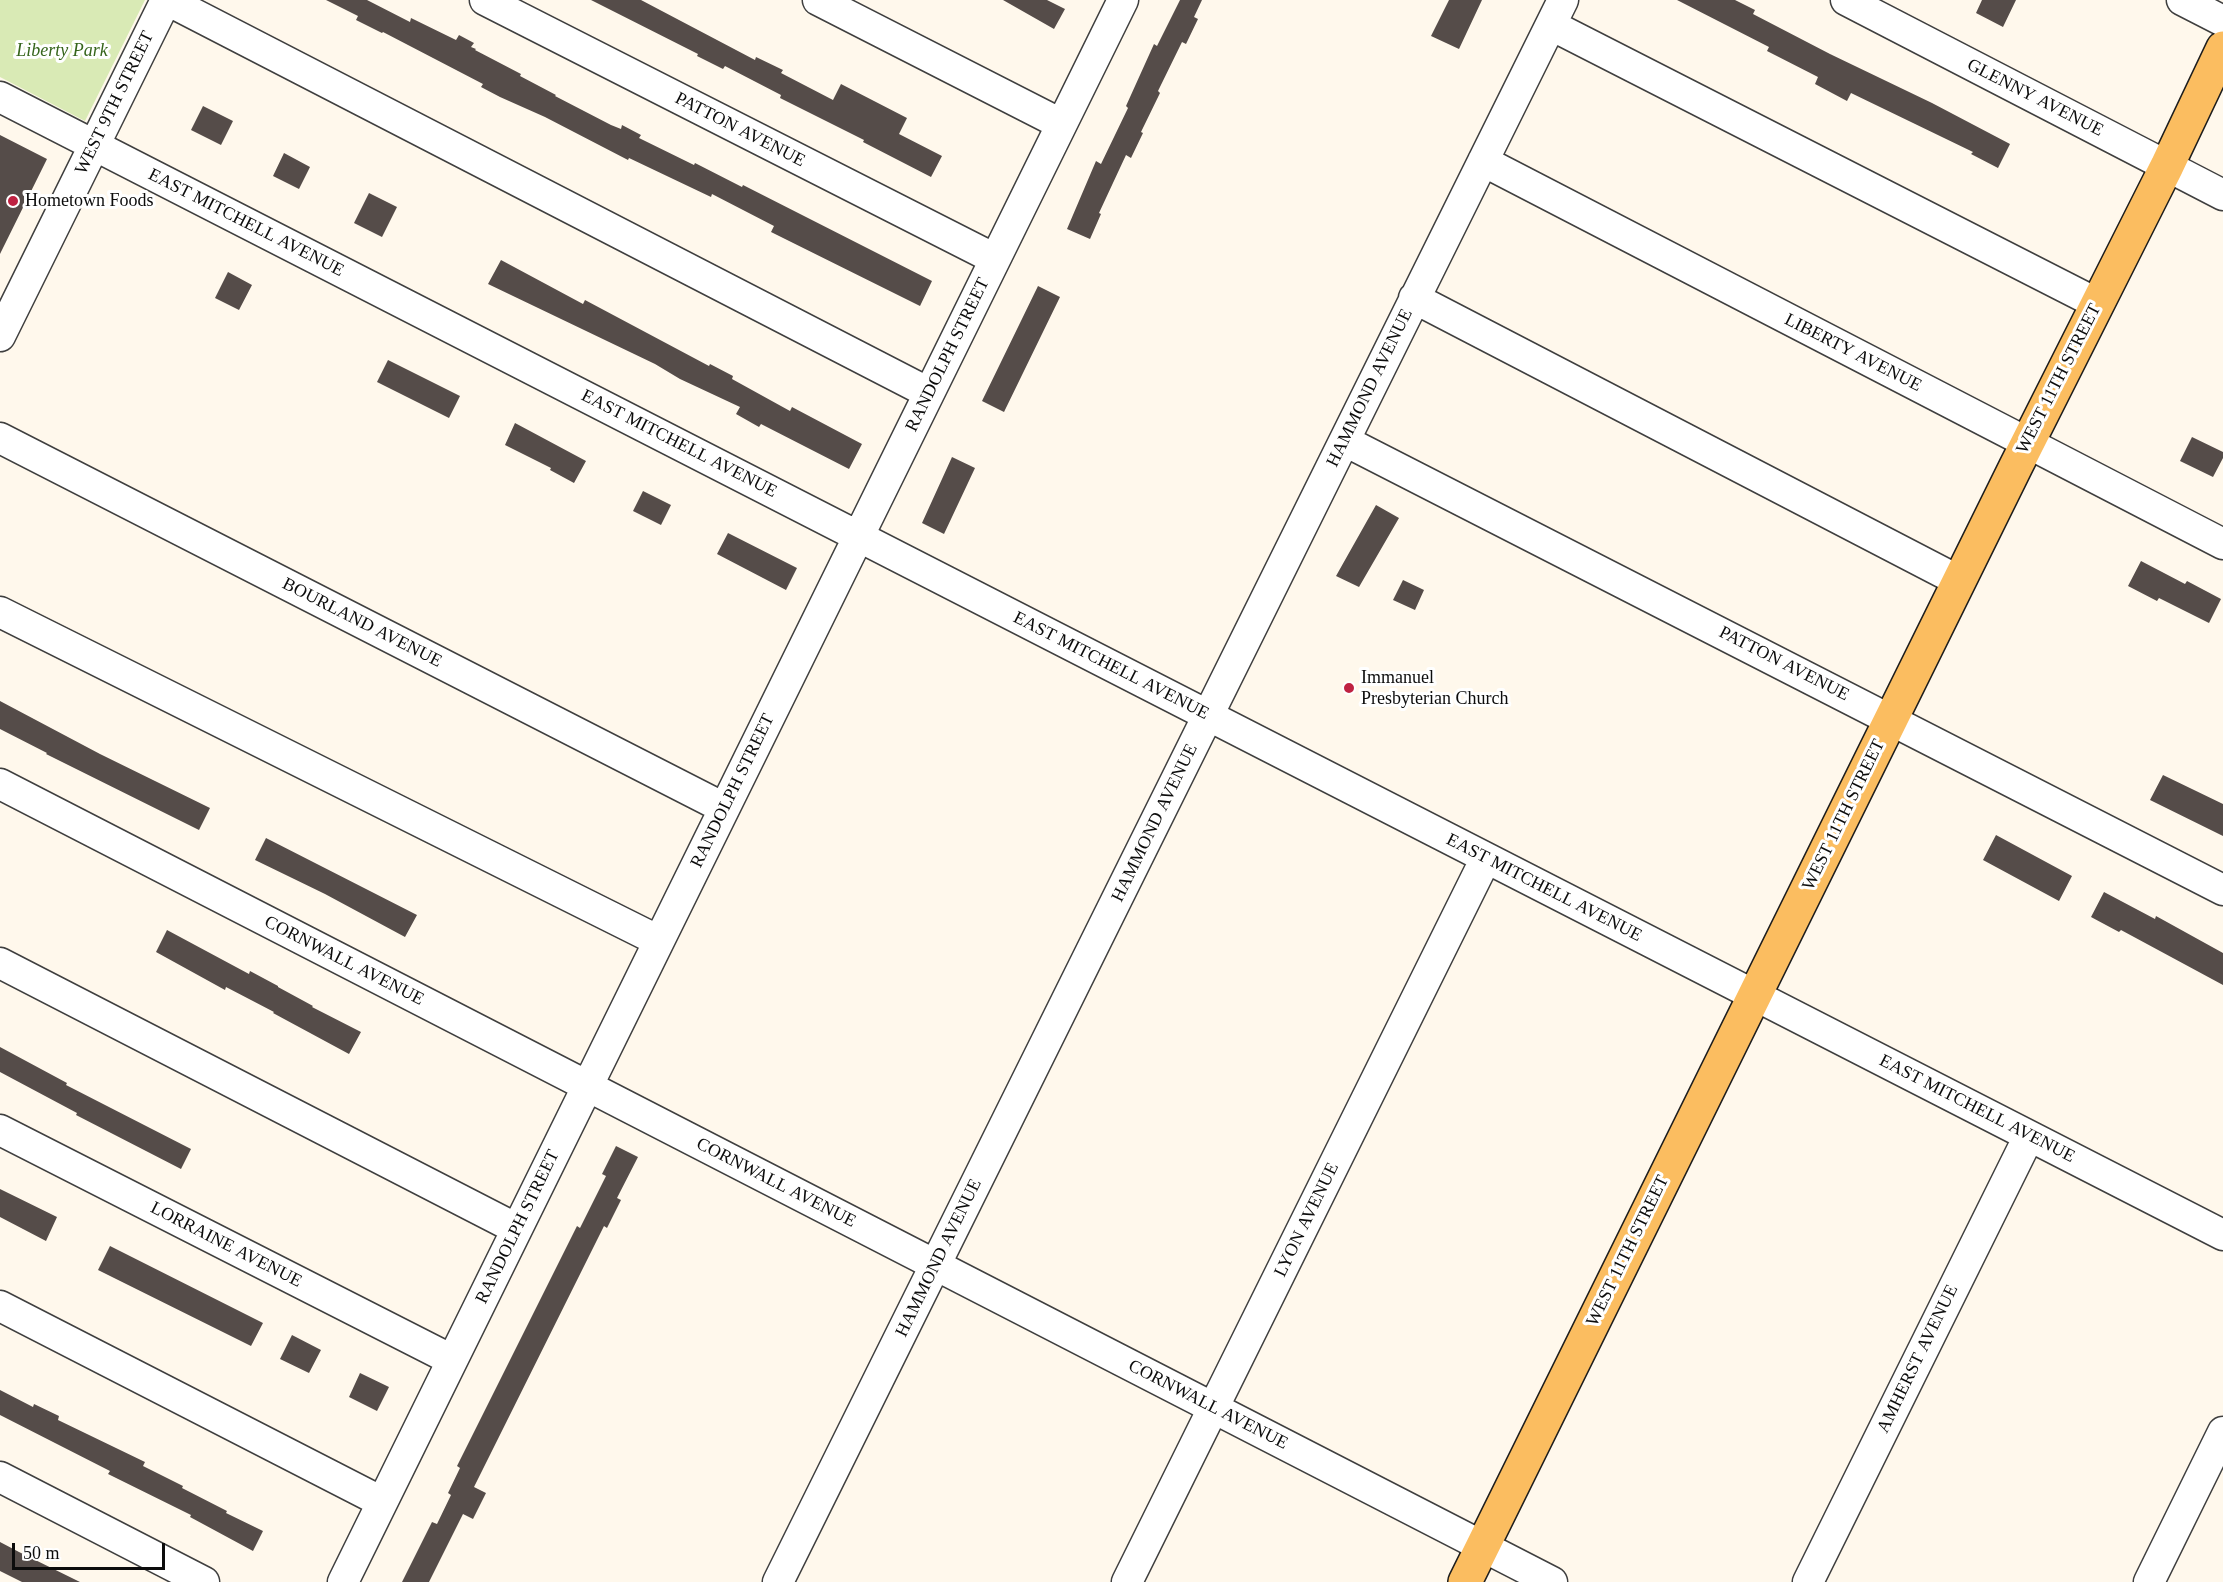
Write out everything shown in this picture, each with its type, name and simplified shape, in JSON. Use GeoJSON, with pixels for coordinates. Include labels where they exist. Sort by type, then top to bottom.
{"type":"FeatureCollection","features":[{"type":"Feature","properties":{"kind":"main road","name":"WEST 11TH STREET"},"geometry":{"type":"LineString","coordinates":[[1465,1582],[2027,443],[2167,166],[2223,48]]}},
{"type":"Feature","properties":{"kind":"street","name":"WEST 9TH STREET"},"geometry":{"type":"LineString","coordinates":[[0,336],[166,0]]}},
{"type":"Feature","properties":{"kind":"street"},"geometry":{"type":"LineString","coordinates":[[166,0],[929,393]]}},
{"type":"Feature","properties":{"kind":"street","name":"PATTON AVENUE"},"geometry":{"type":"LineString","coordinates":[[485,0],[995,260]]}},
{"type":"Feature","properties":{"kind":"street"},"geometry":{"type":"LineString","coordinates":[[818,0],[1061,124]]}},
{"type":"Feature","properties":{"kind":"street","name":"RANDOLPH STREET"},"geometry":{"type":"LineString","coordinates":[[343,1582],[1123,0]]}},
{"type":"Feature","properties":{"kind":"street","name":"GLENNY AVENUE"},"geometry":{"type":"LineString","coordinates":[[1846,0],[2223,195]]}},
{"type":"Feature","properties":{"kind":"street"},"geometry":{"type":"LineString","coordinates":[[2182,0],[2223,21]]}},
{"type":"Feature","properties":{"kind":"street"},"geometry":{"type":"LineString","coordinates":[[1557,13],[2098,304]]}},
{"type":"Feature","properties":{"kind":"street","name":"HAMMOND AVENUE"},"geometry":{"type":"LineString","coordinates":[[778,1582],[1557,13]]}},
{"type":"Feature","properties":{"kind":"street","name":"EAST MITCHELL AVENUE"},"geometry":{"type":"LineString","coordinates":[[0,97],[2223,1235]]}},
{"type":"Feature","properties":{"kind":"street","name":"LIBERTY AVENUE"},"geometry":{"type":"LineString","coordinates":[[1483,161],[2223,544]]}},
{"type":"Feature","properties":{"kind":"street"},"geometry":{"type":"LineString","coordinates":[[1414,298],[1959,581]]}},
{"type":"Feature","properties":{"kind":"street","name":"BOURLAND AVENUE"},"geometry":{"type":"LineString","coordinates":[[0,438],[724,808]]}},
{"type":"Feature","properties":{"kind":"street","name":"PATTON AVENUE"},"geometry":{"type":"LineString","coordinates":[[1345,441],[2223,890]]}},
{"type":"Feature","properties":{"kind":"street"},"geometry":{"type":"LineString","coordinates":[[0,612],[658,941]]}},
{"type":"Feature","properties":{"kind":"street","name":"CORNWALL AVENUE"},"geometry":{"type":"LineString","coordinates":[[0,784],[1552,1582]]}},
{"type":"Feature","properties":{"kind":"street","name":"LYON AVENUE"},"geometry":{"type":"LineString","coordinates":[[1127,1582],[1486,858]]}},
{"type":"Feature","properties":{"kind":"street"},"geometry":{"type":"LineString","coordinates":[[0,963],[517,1229]]}},
{"type":"Feature","properties":{"kind":"street","name":"LORRAINE AVENUE"},"geometry":{"type":"LineString","coordinates":[[0,1130],[452,1360]]}},
{"type":"Feature","properties":{"kind":"street","name":"AMHERST AVENUE"},"geometry":{"type":"LineString","coordinates":[[1808,1582],[2029,1136]]}},
{"type":"Feature","properties":{"kind":"street"},"geometry":{"type":"LineString","coordinates":[[0,1306],[382,1502]]}},
{"type":"Feature","properties":{"kind":"street"},"geometry":{"type":"LineString","coordinates":[[2149,1582],[2223,1432]]}},
{"type":"Feature","properties":{"kind":"street"},"geometry":{"type":"LineString","coordinates":[[0,1477],[204,1582]]}},
{"type":"Feature","properties":{"kind":"green space","name":"Liberty Park"},"geometry":{"type":"Polygon","coordinates":[[[0,0],[145,0],[85,121],[0,77],[0,0]]]}},
{"type":"Feature","properties":{"kind":"building"},"geometry":{"type":"Polygon","coordinates":[[[326,0],[367,0],[410,22],[411,18],[456,40],[459,35],[474,43],[471,47],[475,50],[521,74],[520,76],[555,96],[611,125],[621,129],[622,125],[641,135],[639,138],[742,187],[743,185],[932,281],[920,306],[771,232],[774,226],[712,194],[711,197],[629,158],[628,160],[545,117],[500,97],[481,87],[483,84],[356,20],[358,16],[326,0]]]}},
{"type":"Feature","properties":{"kind":"building"},"geometry":{"type":"Polygon","coordinates":[[[591,0],[641,0],[755,60],[756,57],[783,70],[781,73],[833,100],[841,84],[907,118],[899,134],[942,156],[931,177],[780,98],[781,95],[725,66],[723,69],[697,56],[698,54],[591,0]]]}},
{"type":"Feature","properties":{"kind":"building"},"geometry":{"type":"Polygon","coordinates":[[[1003,0],[1047,0],[1065,9],[1054,29],[1003,0]]]}},
{"type":"Feature","properties":{"kind":"building"},"geometry":{"type":"Polygon","coordinates":[[[1180,0],[1202,0],[1194,17],[1198,19],[1186,44],[1182,42],[1158,91],[1160,93],[1131,158],[1126,155],[1099,213],[1101,214],[1090,239],[1067,229],[1096,161],[1101,164],[1128,108],[1126,106],[1154,44],[1157,46],[1180,0]]]}},
{"type":"Feature","properties":{"kind":"building"},"geometry":{"type":"Polygon","coordinates":[[[1449,0],[1482,0],[1459,49],[1431,36],[1449,0]]]}},
{"type":"Feature","properties":{"kind":"building"},"geometry":{"type":"Polygon","coordinates":[[[1677,0],[1735,0],[1755,10],[1753,14],[2010,144],[1998,168],[1971,154],[1973,152],[1851,93],[1847,101],[1815,84],[1818,77],[1767,51],[1769,47],[1677,0]]]}},
{"type":"Feature","properties":{"kind":"building"},"geometry":{"type":"Polygon","coordinates":[[[1982,0],[2016,0],[2003,27],[1976,13],[1982,0]]]}},
{"type":"Feature","properties":{"kind":"building"},"geometry":{"type":"Polygon","coordinates":[[[203,106],[233,121],[221,145],[191,130],[203,106]]]}},
{"type":"Feature","properties":{"kind":"building","name":"Hometown Foods"},"geometry":{"type":"Polygon","coordinates":[[[0,135],[47,159],[0,254],[0,135]]]}},
{"type":"Feature","properties":{"kind":"building"},"geometry":{"type":"Polygon","coordinates":[[[284,153],[310,167],[299,189],[273,176],[284,153]]]}},
{"type":"Feature","properties":{"kind":"building"},"geometry":{"type":"Polygon","coordinates":[[[369,193],[397,207],[382,237],[354,223],[369,193]]]}},
{"type":"Feature","properties":{"kind":"building"},"geometry":{"type":"Polygon","coordinates":[[[501,260],[583,304],[585,300],[709,366],[710,364],[733,376],[732,379],[790,411],[792,407],[862,444],[849,469],[761,424],[759,427],[736,414],[740,407],[488,284],[501,260]]]}},
{"type":"Feature","properties":{"kind":"building"},"geometry":{"type":"Polygon","coordinates":[[[228,272],[252,285],[239,310],[215,298],[228,272]]]}},
{"type":"Feature","properties":{"kind":"building"},"geometry":{"type":"Polygon","coordinates":[[[1038,286],[1060,297],[1004,412],[982,401],[1038,286]]]}},
{"type":"Feature","properties":{"kind":"building"},"geometry":{"type":"Polygon","coordinates":[[[388,360],[460,396],[449,418],[377,382],[388,360]]]}},
{"type":"Feature","properties":{"kind":"building"},"geometry":{"type":"Polygon","coordinates":[[[515,423],[586,461],[574,483],[550,470],[551,468],[505,445],[515,423]]]}},
{"type":"Feature","properties":{"kind":"building"},"geometry":{"type":"Polygon","coordinates":[[[2192,437],[2223,452],[2223,458],[2213,477],[2180,461],[2192,437]]]}},
{"type":"Feature","properties":{"kind":"building"},"geometry":{"type":"Polygon","coordinates":[[[952,457],[975,468],[944,534],[922,523],[952,457]]]}},
{"type":"Feature","properties":{"kind":"building"},"geometry":{"type":"Polygon","coordinates":[[[643,491],[671,505],[661,525],[633,511],[643,491]]]}},
{"type":"Feature","properties":{"kind":"building"},"geometry":{"type":"Polygon","coordinates":[[[1376,505],[1399,518],[1359,587],[1336,576],[1376,505]]]}},
{"type":"Feature","properties":{"kind":"building"},"geometry":{"type":"Polygon","coordinates":[[[728,533],[797,568],[786,590],[717,554],[728,533]]]}},
{"type":"Feature","properties":{"kind":"building"},"geometry":{"type":"Polygon","coordinates":[[[2141,561],[2185,584],[2187,581],[2221,599],[2209,623],[2159,598],[2157,601],[2128,586],[2141,561]]]}},
{"type":"Feature","properties":{"kind":"building"},"geometry":{"type":"Polygon","coordinates":[[[1403,580],[1424,590],[1415,610],[1393,600],[1403,580]]]}},
{"type":"Feature","properties":{"kind":"building"},"geometry":{"type":"Polygon","coordinates":[[[0,701],[100,754],[210,808],[199,830],[0,729],[0,701]]]}},
{"type":"Feature","properties":{"kind":"building"},"geometry":{"type":"Polygon","coordinates":[[[2163,775],[2223,804],[2223,836],[2150,800],[2163,775]]]}},
{"type":"Feature","properties":{"kind":"building"},"geometry":{"type":"Polygon","coordinates":[[[1996,835],[2072,876],[2059,901],[1983,860],[1996,835]]]}},
{"type":"Feature","properties":{"kind":"building"},"geometry":{"type":"Polygon","coordinates":[[[266,838],[417,915],[405,937],[255,860],[266,838]]]}},
{"type":"Feature","properties":{"kind":"building"},"geometry":{"type":"Polygon","coordinates":[[[2104,892],[2155,919],[2156,916],[2223,953],[2223,985],[2121,930],[2119,932],[2091,917],[2104,892]]]}},
{"type":"Feature","properties":{"kind":"building"},"geometry":{"type":"Polygon","coordinates":[[[167,930],[249,974],[250,971],[361,1032],[349,1054],[274,1012],[226,987],[225,990],[156,952],[167,930]]]}},
{"type":"Feature","properties":{"kind":"building"},"geometry":{"type":"Polygon","coordinates":[[[0,1047],[67,1083],[66,1085],[191,1149],[181,1169],[76,1115],[77,1113],[0,1072],[0,1047]]]}},
{"type":"Feature","properties":{"kind":"building"},"geometry":{"type":"Polygon","coordinates":[[[616,1146],[638,1157],[617,1198],[621,1200],[607,1228],[604,1226],[474,1487],[486,1493],[473,1519],[463,1514],[429,1582],[402,1582],[432,1522],[437,1524],[451,1495],[448,1493],[460,1468],[457,1466],[577,1226],[580,1228],[606,1176],[602,1174],[616,1146]]]}},
{"type":"Feature","properties":{"kind":"building"},"geometry":{"type":"Polygon","coordinates":[[[0,1189],[57,1217],[46,1241],[0,1217],[0,1189]]]}},
{"type":"Feature","properties":{"kind":"building"},"geometry":{"type":"Polygon","coordinates":[[[110,1246],[263,1323],[251,1346],[98,1270],[110,1246]]]}},
{"type":"Feature","properties":{"kind":"building"},"geometry":{"type":"Polygon","coordinates":[[[292,1335],[321,1350],[309,1373],[280,1359],[292,1335]]]}},
{"type":"Feature","properties":{"kind":"building"},"geometry":{"type":"Polygon","coordinates":[[[360,1373],[389,1387],[377,1411],[349,1397],[360,1373]]]}},
{"type":"Feature","properties":{"kind":"building"},"geometry":{"type":"Polygon","coordinates":[[[0,1390],[33,1407],[34,1404],[59,1416],[58,1420],[145,1462],[143,1466],[263,1531],[253,1551],[190,1517],[191,1515],[108,1474],[110,1471],[0,1415],[0,1390]]]}},
{"type":"Feature","properties":{"kind":"building"},"geometry":{"type":"Polygon","coordinates":[[[0,1542],[80,1582],[22,1582],[0,1571],[0,1542]]]}},
{"type":"Feature","properties":{"kind":"place","name":"Hometown Foods"},"geometry":{"type":"Point","coordinates":[13,201]}},
{"type":"Feature","properties":{"kind":"place","name":"Immanuel Presbyterian Church"},"geometry":{"type":"Point","coordinates":[1349,688]}}]}
